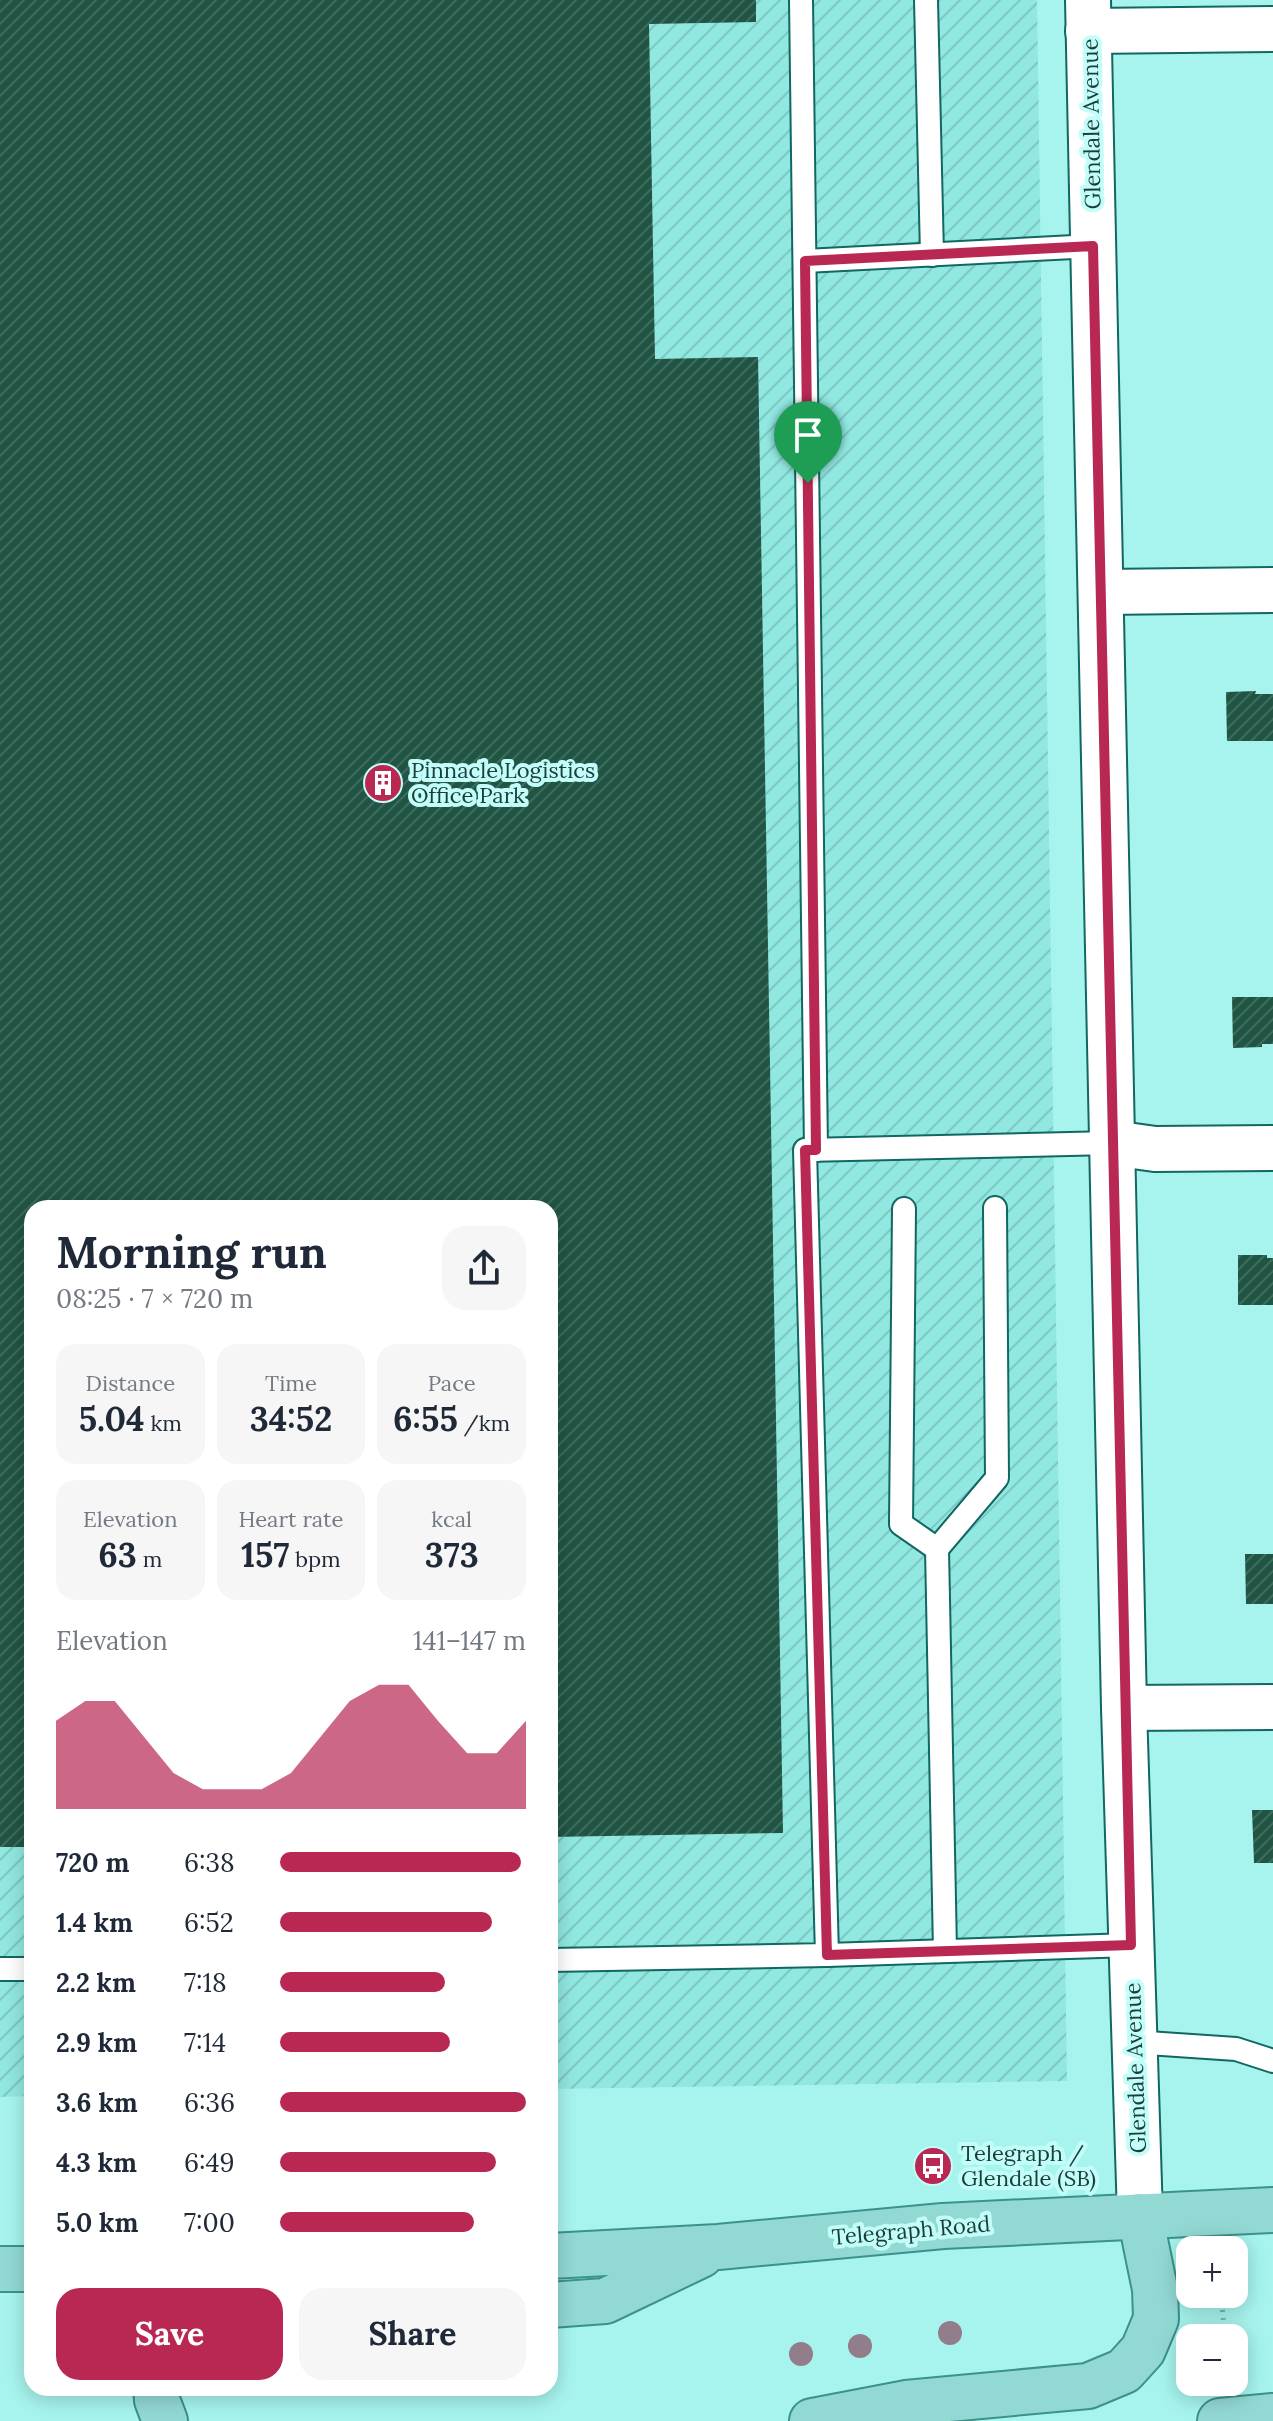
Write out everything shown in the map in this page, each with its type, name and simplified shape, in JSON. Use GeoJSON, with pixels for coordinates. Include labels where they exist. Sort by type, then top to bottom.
{"type":"FeatureCollection","features":[{"type":"Feature","properties":{"kind":"main road","name":"Telegraph Road"},"geometry":{"type":"LineString","coordinates":[[558,2256],[718,2247],[943,2226],[1272,2210]]}},
{"type":"Feature","properties":{"kind":"main road"},"geometry":{"type":"LineString","coordinates":[[812,2421],[906,2403],[1088,2386],[1124,2371],[1143,2350],[1156,2319],[1155,2289],[1140,2216]]}},
{"type":"Feature","properties":{"kind":"main road"},"geometry":{"type":"LineString","coordinates":[[558,2304],[605,2301],[718,2247]]}},
{"type":"Feature","properties":{"kind":"main road"},"geometry":{"type":"LineString","coordinates":[[0,2269],[24,2269]]}},
{"type":"Feature","properties":{"kind":"main road"},"geometry":{"type":"LineString","coordinates":[[157,2396],[165,2421]]}},
{"type":"Feature","properties":{"kind":"main road"},"geometry":{"type":"LineString","coordinates":[[1220,2421],[1271,2419]]}},
{"type":"Feature","properties":{"kind":"street"},"geometry":{"type":"LineString","coordinates":[[1088,15],[1273,29]]}},
{"type":"Feature","properties":{"kind":"street","name":"Glendale Avenue"},"geometry":{"type":"LineString","coordinates":[[1088,15],[1124,1708],[1140,2216]]}},
{"type":"Feature","properties":{"kind":"street"},"geometry":{"type":"LineString","coordinates":[[1102,592],[1273,590]]}},
{"type":"Feature","properties":{"kind":"street"},"geometry":{"type":"LineString","coordinates":[[1112,1143],[1155,1149],[1273,1148]]}},
{"type":"Feature","properties":{"kind":"street"},"geometry":{"type":"LineString","coordinates":[[1124,1708],[1273,1707]]}},
{"type":"Feature","properties":{"kind":"lane"},"geometry":{"type":"LineString","coordinates":[[801,0],[816,1150]]}},
{"type":"Feature","properties":{"kind":"lane"},"geometry":{"type":"LineString","coordinates":[[926,0],[932,255]]}},
{"type":"Feature","properties":{"kind":"lane"},"geometry":{"type":"LineString","coordinates":[[805,261],[1093,246]]}},
{"type":"Feature","properties":{"kind":"lane"},"geometry":{"type":"LineString","coordinates":[[827,1955],[805,1150],[1112,1143]]}},
{"type":"Feature","properties":{"kind":"lane"},"geometry":{"type":"LineString","coordinates":[[945,1951],[937,1549],[997,1478],[995,1208]]}},
{"type":"Feature","properties":{"kind":"lane"},"geometry":{"type":"LineString","coordinates":[[904,1209],[901,1524],[937,1549]]}},
{"type":"Feature","properties":{"kind":"lane"},"geometry":{"type":"LineString","coordinates":[[558,1960],[1131,1945]]}},
{"type":"Feature","properties":{"kind":"lane"},"geometry":{"type":"LineString","coordinates":[[0,1969],[24,1969]]}},
{"type":"Feature","properties":{"kind":"lane"},"geometry":{"type":"LineString","coordinates":[[1133,2042],[1236,2049],[1273,2061]]}},
{"type":"Feature","properties":{"kind":"shaded area","name":"Pinnacle Logistics Office Park"},"geometry":{"type":"Polygon","coordinates":[[[0,0],[1037,0],[1067,2081],[558,2089],[558,1200],[24,1200],[24,2096],[0,2097],[0,0]]]}},
{"type":"Feature","properties":{"kind":"building","name":"Pinnacle Logistics Office Park"},"geometry":{"type":"Polygon","coordinates":[[[0,0],[756,0],[756,22],[649,24],[655,359],[758,357],[783,1833],[558,1837],[558,1200],[24,1200],[24,1847],[0,1847],[0,0]]]}},
{"type":"Feature","properties":{"kind":"building"},"geometry":{"type":"Polygon","coordinates":[[[1256,691],[1255,694],[1273,694],[1273,741],[1227,741],[1226,692],[1256,691]]]}},
{"type":"Feature","properties":{"kind":"building"},"geometry":{"type":"Polygon","coordinates":[[[1232,997],[1273,997],[1273,1044],[1233,1048],[1232,997]]]}},
{"type":"Feature","properties":{"kind":"building"},"geometry":{"type":"Polygon","coordinates":[[[1238,1255],[1267,1255],[1267,1258],[1273,1258],[1273,1305],[1238,1305],[1238,1255]]]}},
{"type":"Feature","properties":{"kind":"building"},"geometry":{"type":"Polygon","coordinates":[[[1245,1554],[1273,1554],[1273,1604],[1246,1604],[1245,1554]]]}},
{"type":"Feature","properties":{"kind":"building"},"geometry":{"type":"Polygon","coordinates":[[[1252,1810],[1273,1810],[1273,1863],[1254,1863],[1252,1810]]]}},
{"type":"Feature","properties":{"kind":"place","name":"Pinnacle Logistics Office Park"},"geometry":{"type":"Point","coordinates":[383,783]}},
{"type":"Feature","properties":{"kind":"place","name":"Telegraph / Glendale (SB)"},"geometry":{"type":"Point","coordinates":[933,2166]}},
{"type":"Feature","properties":{"kind":"route"},"geometry":{"type":"LineString","coordinates":[[1093,246],[1131,1945],[827,1955],[805,1150],[816,1150],[808,483],[805,261],[1093,246]]}}]}
